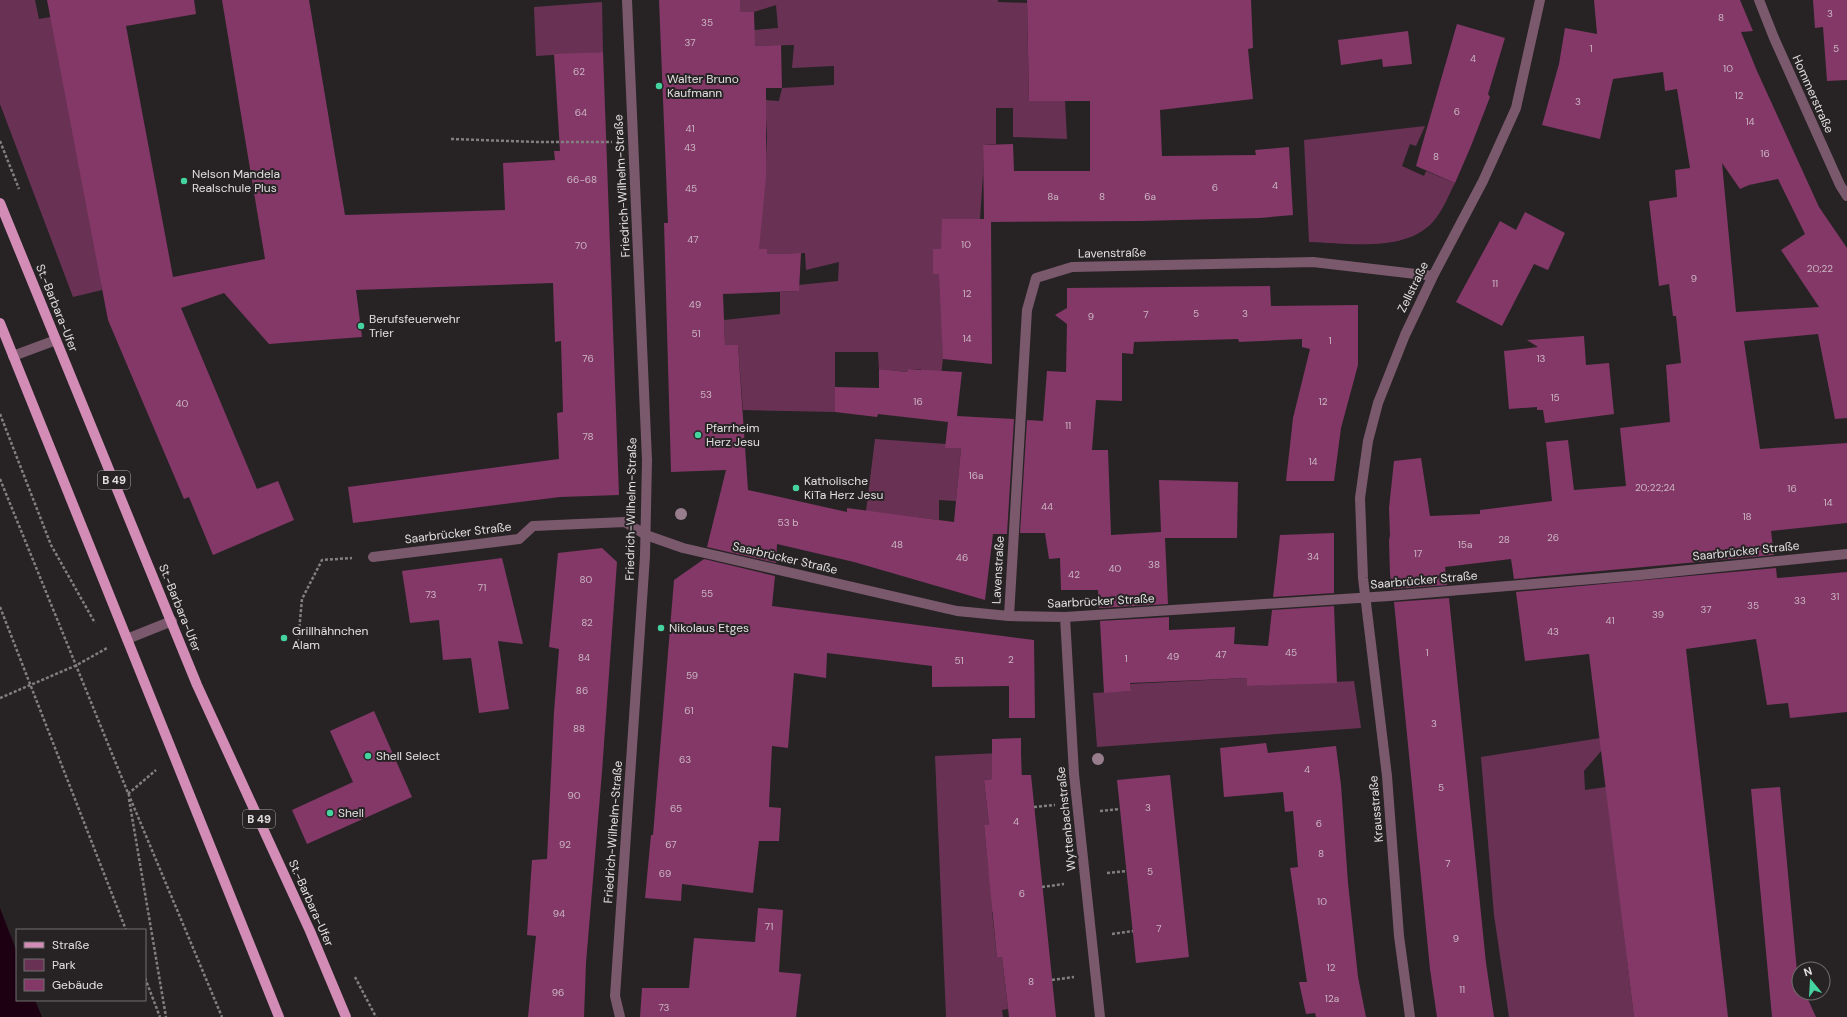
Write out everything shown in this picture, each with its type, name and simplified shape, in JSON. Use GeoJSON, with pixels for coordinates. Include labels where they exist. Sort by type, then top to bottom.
{"type":"FeatureCollection","features":[{"type":"Feature","properties":{"kind":"main road","name":"St.-Barbara-Ufer"},"geometry":{"type":"LineString","coordinates":[[0,204],[197,685],[306,924],[346,1017]]}},
{"type":"Feature","properties":{"kind":"main road"},"geometry":{"type":"LineString","coordinates":[[0,323],[279,1017]]}},
{"type":"Feature","properties":{"kind":"street","name":"Friedrich-Wilhelm-Straße"},"geometry":{"type":"LineString","coordinates":[[620,1017],[615,996],[646,535],[647,460],[632,142],[628,0]]}},
{"type":"Feature","properties":{"kind":"street","name":"Zellstraße"},"geometry":{"type":"LineString","coordinates":[[1366,598],[1363,578],[1360,498],[1368,441],[1378,403],[1405,335],[1433,276],[1484,181],[1516,108],[1540,0]]}},
{"type":"Feature","properties":{"kind":"street","name":"Hommerstraße"},"geometry":{"type":"LineString","coordinates":[[1759,0],[1774,38],[1833,171],[1847,196]]}},
{"type":"Feature","properties":{"kind":"street","name":"Lavenstraße"},"geometry":{"type":"LineString","coordinates":[[1009,616],[1027,310],[1036,278],[1072,267],[1313,262],[1433,276]]}},
{"type":"Feature","properties":{"kind":"street"},"geometry":{"type":"LineString","coordinates":[[13,356],[56,340]]}},
{"type":"Feature","properties":{"kind":"street","name":"Saarbrücker Straße"},"geometry":{"type":"LineString","coordinates":[[373,557],[519,539],[533,526],[625,522],[646,535],[683,548],[957,611],[1009,616],[1065,617],[1366,598],[1640,575],[1847,554]]}},
{"type":"Feature","properties":{"kind":"street","name":"Krausstraße"},"geometry":{"type":"LineString","coordinates":[[1366,598],[1387,776],[1399,936],[1410,1017]]}},
{"type":"Feature","properties":{"kind":"street","name":"Wyttenbachstraße"},"geometry":{"type":"LineString","coordinates":[[1065,617],[1074,774],[1100,1017]]}},
{"type":"Feature","properties":{"kind":"street"},"geometry":{"type":"LineString","coordinates":[[127,638],[172,621]]}},
{"type":"Feature","properties":{"kind":"path"},"geometry":{"type":"LineString","coordinates":[[451,139],[538,142],[632,142]]}},
{"type":"Feature","properties":{"kind":"path"},"geometry":{"type":"LineString","coordinates":[[0,414],[51,545],[97,626]]}},
{"type":"Feature","properties":{"kind":"path"},"geometry":{"type":"LineString","coordinates":[[0,479],[128,793],[222,1017]]}},
{"type":"Feature","properties":{"kind":"path"},"geometry":{"type":"LineString","coordinates":[[298,642],[302,599],[322,560],[373,557]]}},
{"type":"Feature","properties":{"kind":"path"},"geometry":{"type":"LineString","coordinates":[[0,606],[126,929]]}},
{"type":"Feature","properties":{"kind":"path"},"geometry":{"type":"LineString","coordinates":[[0,698],[77,666],[127,638]]}},
{"type":"Feature","properties":{"kind":"path"},"geometry":{"type":"LineString","coordinates":[[105,643],[110,656]]}},
{"type":"Feature","properties":{"kind":"path"},"geometry":{"type":"LineString","coordinates":[[128,793],[158,768],[160,776]]}},
{"type":"Feature","properties":{"kind":"path"},"geometry":{"type":"LineString","coordinates":[[128,793],[166,1017]]}},
{"type":"Feature","properties":{"kind":"path"},"geometry":{"type":"LineString","coordinates":[[1034,807],[1056,805]]}},
{"type":"Feature","properties":{"kind":"path"},"geometry":{"type":"LineString","coordinates":[[1095,812],[1120,809]]}},
{"type":"Feature","properties":{"kind":"path"},"geometry":{"type":"LineString","coordinates":[[1101,873],[1127,871]]}},
{"type":"Feature","properties":{"kind":"path"},"geometry":{"type":"LineString","coordinates":[[1042,887],[1071,884]]}},
{"type":"Feature","properties":{"kind":"path"},"geometry":{"type":"LineString","coordinates":[[1106,935],[1133,931]]}},
{"type":"Feature","properties":{"kind":"path"},"geometry":{"type":"LineString","coordinates":[[1052,980],[1080,976]]}},
{"type":"Feature","properties":{"kind":"path"},"geometry":{"type":"LineString","coordinates":[[146,981],[160,1017]]}},
{"type":"Feature","properties":{"kind":"green space"},"geometry":{"type":"Polygon","coordinates":[[[0,0],[35,0],[39,19],[73,13],[102,290],[73,297],[0,104],[0,0]]]}},
{"type":"Feature","properties":{"kind":"green space"},"geometry":{"type":"Polygon","coordinates":[[[740,0],[998,0],[998,2],[1027,3],[1029,101],[1065,101],[1067,139],[1013,137],[1013,108],[996,108],[996,144],[983,145],[983,175],[980,219],[942,219],[943,358],[941,376],[921,376],[921,369],[908,369],[907,372],[879,369],[878,352],[835,352],[835,412],[743,410],[738,346],[725,345],[724,320],[780,314],[780,292],[799,291],[799,285],[838,281],[839,262],[806,270],[805,253],[767,254],[722,251],[764,193],[767,137],[765,100],[779,101],[782,88],[834,85],[834,66],[792,68],[794,45],[752,46],[754,30],[778,28],[776,5],[754,12],[739,12],[740,0]]]}},
{"type":"Feature","properties":{"kind":"green space"},"geometry":{"type":"Polygon","coordinates":[[[602,2],[603,52],[536,56],[534,7],[602,2]]]}},
{"type":"Feature","properties":{"kind":"green space"},"geometry":{"type":"Polygon","coordinates":[[[1425,126],[1416,146],[1410,144],[1402,166],[1424,176],[1426,171],[1455,183],[1436,218],[1424,229],[1410,237],[1394,242],[1360,244],[1309,242],[1304,140],[1425,126]]]}},
{"type":"Feature","properties":{"kind":"green space"},"geometry":{"type":"Polygon","coordinates":[[[875,439],[946,444],[946,448],[961,448],[956,501],[939,500],[939,520],[866,511],[875,439]]]}},
{"type":"Feature","properties":{"kind":"green space"},"geometry":{"type":"Polygon","coordinates":[[[1247,678],[1247,686],[1354,681],[1361,728],[1097,747],[1093,693],[1131,691],[1130,684],[1247,678]]]}},
{"type":"Feature","properties":{"kind":"green space"},"geometry":{"type":"Polygon","coordinates":[[[1600,738],[1602,750],[1584,771],[1585,790],[1606,787],[1634,1017],[1509,1017],[1494,915],[1481,757],[1600,738]]]}},
{"type":"Feature","properties":{"kind":"green space"},"geometry":{"type":"Polygon","coordinates":[[[1021,752],[1022,775],[984,780],[989,825],[984,826],[989,873],[998,911],[992,912],[997,958],[1002,957],[1008,1009],[1002,1010],[1003,1017],[946,1017],[935,756],[1021,752]]]}},
{"type":"Feature","properties":{"kind":"shaded area"},"geometry":{"type":"Polygon","coordinates":[[[0,908],[16,949],[16,1001],[35,1001],[42,1017],[0,1017],[0,908]]]}},
{"type":"Feature","properties":{"kind":"building"},"geometry":{"type":"Polygon","coordinates":[[[47,0],[194,0],[196,14],[126,26],[173,277],[265,259],[222,0],[309,0],[345,215],[505,210],[503,163],[555,160],[554,151],[560,151],[554,54],[603,52],[619,495],[560,497],[353,523],[348,487],[559,459],[557,413],[563,412],[561,341],[555,342],[553,283],[356,290],[362,337],[269,344],[224,293],[181,308],[257,489],[278,481],[294,520],[213,555],[189,497],[184,499],[108,320],[47,0]]]}},
{"type":"Feature","properties":{"kind":"building"},"geometry":{"type":"Polygon","coordinates":[[[659,0],[740,0],[740,12],[754,12],[755,46],[781,45],[782,88],[766,88],[766,178],[759,249],[767,249],[767,254],[801,253],[799,291],[723,294],[725,345],[738,345],[748,490],[847,512],[847,508],[954,522],[961,448],[945,448],[948,422],[878,414],[877,417],[835,412],[835,387],[879,388],[879,369],[907,372],[908,369],[962,372],[957,416],[1014,419],[1007,534],[993,534],[985,600],[854,562],[777,544],[776,563],[707,547],[726,470],[671,472],[664,223],[668,223],[659,0]]]}},
{"type":"Feature","properties":{"kind":"building"},"geometry":{"type":"Polygon","coordinates":[[[1027,0],[1251,0],[1253,48],[1248,49],[1253,99],[1160,110],[1162,156],[1256,155],[1255,150],[1289,147],[1293,215],[1260,218],[1140,221],[991,222],[992,364],[943,359],[939,274],[933,274],[933,249],[941,249],[942,219],[984,219],[983,145],[1013,144],[1014,171],[1090,171],[1090,101],[1029,101],[1027,0]]]}},
{"type":"Feature","properties":{"kind":"building"},"geometry":{"type":"Polygon","coordinates":[[[1594,0],[1740,0],[1753,31],[1741,32],[1757,71],[1819,207],[1847,248],[1847,418],[1835,419],[1818,334],[1744,341],[1760,449],[1847,443],[1847,523],[1771,531],[1774,555],[1514,579],[1511,559],[1445,567],[1447,585],[1392,589],[1390,574],[1389,508],[1394,461],[1421,458],[1430,516],[1480,514],[1480,510],[1552,501],[1546,442],[1568,440],[1574,490],[1626,486],[1620,428],[1670,422],[1666,365],[1681,363],[1676,316],[1673,316],[1669,284],[1659,286],[1649,201],[1677,197],[1675,170],[1690,168],[1677,89],[1665,91],[1663,72],[1613,79],[1600,139],[1542,125],[1559,64],[1565,28],[1597,34],[1594,0]],[[1722,163],[1736,312],[1819,307],[1781,250],[1805,234],[1778,179],[1749,185],[1740,189],[1722,163]]]}},
{"type":"Feature","properties":{"kind":"building"},"geometry":{"type":"Polygon","coordinates":[[[1813,0],[1847,0],[1847,80],[1827,81],[1823,27],[1815,28],[1813,0]]]}},
{"type":"Feature","properties":{"kind":"building"},"geometry":{"type":"Polygon","coordinates":[[[1457,24],[1505,38],[1488,94],[1490,97],[1455,183],[1416,166],[1457,24]]]}},
{"type":"Feature","properties":{"kind":"building"},"geometry":{"type":"Polygon","coordinates":[[[1408,31],[1412,64],[1383,67],[1382,59],[1341,65],[1338,40],[1408,31]]]}},
{"type":"Feature","properties":{"kind":"building"},"geometry":{"type":"Polygon","coordinates":[[[1525,212],[1565,233],[1548,270],[1534,264],[1502,326],[1456,302],[1500,221],[1516,230],[1525,212]]]}},
{"type":"Feature","properties":{"kind":"building"},"geometry":{"type":"Polygon","coordinates":[[[1270,286],[1271,306],[1358,305],[1358,365],[1341,428],[1334,481],[1286,481],[1293,418],[1310,349],[1302,347],[1302,339],[1239,342],[1238,339],[1134,342],[1133,354],[1122,353],[1122,401],[1096,400],[1092,450],[1108,450],[1111,535],[1161,532],[1159,480],[1238,482],[1237,538],[1165,538],[1168,604],[1099,608],[1098,590],[1061,590],[1060,558],[1049,559],[1045,533],[1020,533],[1027,420],[1043,421],[1047,371],[1066,372],[1067,324],[1055,315],[1067,308],[1067,288],[1270,286]]]}},
{"type":"Feature","properties":{"kind":"building"},"geometry":{"type":"Polygon","coordinates":[[[1584,336],[1586,365],[1609,363],[1614,414],[1545,423],[1543,410],[1537,410],[1537,407],[1509,409],[1504,351],[1538,347],[1527,340],[1584,336]]]}},
{"type":"Feature","properties":{"kind":"building"},"geometry":{"type":"Polygon","coordinates":[[[1334,533],[1334,593],[1273,597],[1280,535],[1334,533]]]}},
{"type":"Feature","properties":{"kind":"building"},"geometry":{"type":"Polygon","coordinates":[[[602,548],[617,562],[602,772],[586,963],[584,1017],[528,1017],[536,936],[527,935],[532,860],[547,859],[554,712],[559,649],[549,647],[558,553],[602,548]]]}},
{"type":"Feature","properties":{"kind":"building"},"geometry":{"type":"Polygon","coordinates":[[[502,558],[523,644],[498,641],[509,709],[479,713],[471,658],[443,660],[439,620],[410,623],[402,571],[502,558]]]}},
{"type":"Feature","properties":{"kind":"building"},"geometry":{"type":"Polygon","coordinates":[[[704,559],[775,576],[772,606],[1034,640],[1035,718],[1009,718],[1009,686],[932,687],[932,666],[827,653],[826,678],[794,673],[788,748],[772,746],[769,807],[781,808],[779,841],[759,841],[753,893],[682,884],[681,901],[645,898],[651,835],[653,835],[674,580],[704,559]]]}},
{"type":"Feature","properties":{"kind":"building"},"geometry":{"type":"Polygon","coordinates":[[[1776,568],[1777,578],[1847,572],[1847,712],[1790,718],[1788,703],[1767,705],[1756,639],[1686,649],[1728,1017],[1634,1017],[1589,654],[1525,661],[1516,592],[1776,568]]]}},
{"type":"Feature","properties":{"kind":"building"},"geometry":{"type":"Polygon","coordinates":[[[1449,598],[1486,963],[1494,1017],[1437,1017],[1430,969],[1394,602],[1449,598]]]}},
{"type":"Feature","properties":{"kind":"building"},"geometry":{"type":"Polygon","coordinates":[[[1334,606],[1337,683],[1247,686],[1247,678],[1130,683],[1131,691],[1104,693],[1100,621],[1169,617],[1169,630],[1235,627],[1234,644],[1268,646],[1272,610],[1334,606]]]}},
{"type":"Feature","properties":{"kind":"building","name":"Shell Select"},"geometry":{"type":"Polygon","coordinates":[[[374,711],[412,797],[307,844],[292,810],[353,782],[330,731],[374,711]]]}},
{"type":"Feature","properties":{"kind":"building"},"geometry":{"type":"Polygon","coordinates":[[[1021,738],[1021,775],[1031,775],[1056,1017],[1009,1017],[1002,957],[997,958],[984,825],[989,825],[984,780],[992,779],[992,739],[1021,738]]]}},
{"type":"Feature","properties":{"kind":"building"},"geometry":{"type":"Polygon","coordinates":[[[1266,743],[1268,753],[1336,746],[1341,785],[1348,883],[1358,977],[1366,1017],[1316,1017],[1315,1013],[1306,1014],[1299,982],[1307,982],[1290,868],[1298,867],[1293,811],[1285,812],[1283,792],[1224,797],[1220,748],[1266,743]]]}},
{"type":"Feature","properties":{"kind":"building"},"geometry":{"type":"Polygon","coordinates":[[[1170,775],[1189,957],[1136,963],[1117,780],[1170,775]]]}},
{"type":"Feature","properties":{"kind":"building"},"geometry":{"type":"Polygon","coordinates":[[[1780,787],[1796,961],[1791,961],[1791,1001],[1809,1001],[1816,1017],[1772,1017],[1751,789],[1780,787]]]}},
{"type":"Feature","properties":{"kind":"building"},"geometry":{"type":"Polygon","coordinates":[[[758,908],[783,910],[779,972],[801,974],[796,1017],[640,1017],[642,988],[689,988],[694,938],[755,942],[758,908]]]}},
{"type":"Feature","properties":{"kind":"place","name":"Walter Bruno Kaufmann"},"geometry":{"type":"Point","coordinates":[659,86]}},
{"type":"Feature","properties":{"kind":"place","name":"Nelson Mandela Realschule Plus"},"geometry":{"type":"Point","coordinates":[184,181]}},
{"type":"Feature","properties":{"kind":"place","name":"Berufsfeuerwehr Trier"},"geometry":{"type":"Point","coordinates":[361,326]}},
{"type":"Feature","properties":{"kind":"place","name":"Pfarrheim Herz Jesu"},"geometry":{"type":"Point","coordinates":[698,435]}},
{"type":"Feature","properties":{"kind":"place","name":"Katholische KiTa Herz Jesu"},"geometry":{"type":"Point","coordinates":[796,488]}},
{"type":"Feature","properties":{"kind":"place","name":"Nikolaus Etges"},"geometry":{"type":"Point","coordinates":[661,628]}},
{"type":"Feature","properties":{"kind":"place","name":"Grillhähnchen Alam"},"geometry":{"type":"Point","coordinates":[284,638]}},
{"type":"Feature","properties":{"kind":"place","name":"Shell Select"},"geometry":{"type":"Point","coordinates":[368,756]}},
{"type":"Feature","properties":{"kind":"place","name":"Shell"},"geometry":{"type":"Point","coordinates":[330,813]}}]}
